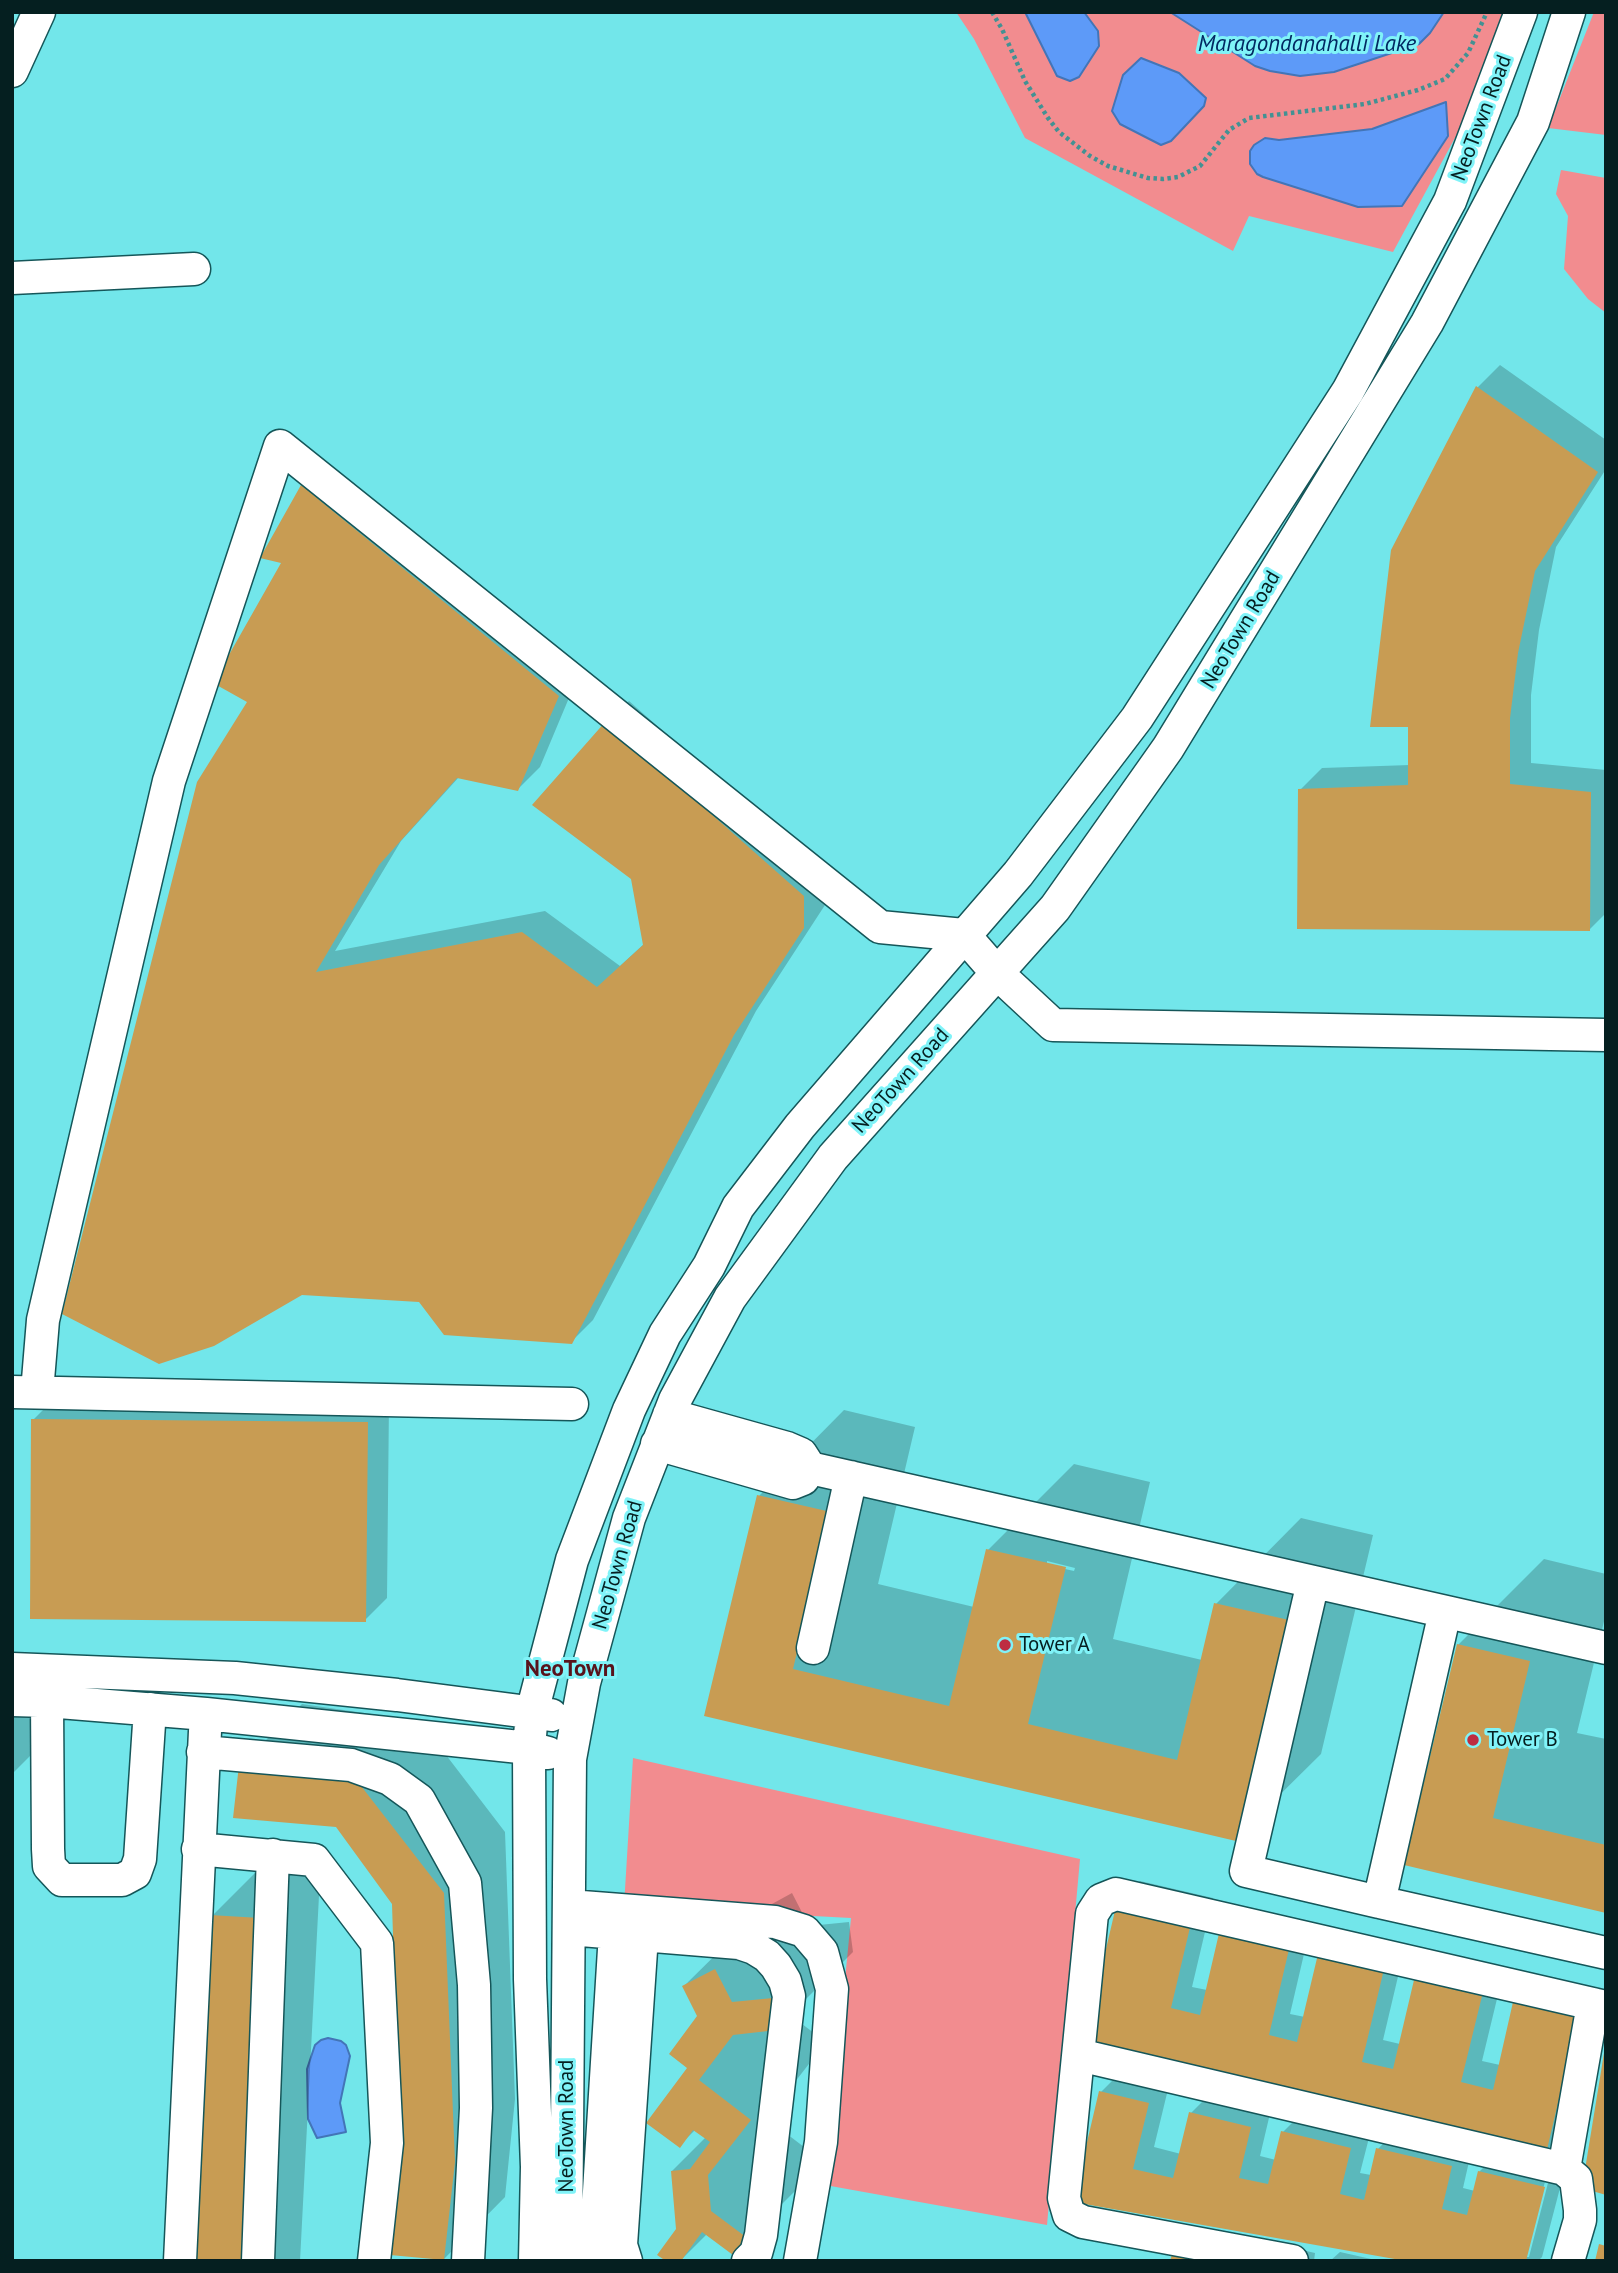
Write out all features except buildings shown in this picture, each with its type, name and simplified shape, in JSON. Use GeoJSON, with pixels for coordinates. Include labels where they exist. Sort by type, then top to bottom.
{"type":"FeatureCollection","features":[{"type":"Feature","properties":{"kind":"street"},"geometry":{"type":"LineString","coordinates":[[12,71],[39,12]]}},
{"type":"Feature","properties":{"kind":"street","name":"NeoTown Road"},"geometry":{"type":"LineString","coordinates":[[535,2261],[537,2167],[530,1979],[529,1748],[532,1712],[572,1560],[629,1410],[665,1334],[709,1266],[738,1208],[800,1126],[1018,874],[1137,718],[1349,391],[1450,201],[1521,12]]}},
{"type":"Feature","properties":{"kind":"street","name":"NeoTown Road"},"geometry":{"type":"LineString","coordinates":[[566,2261],[570,1759],[584,1683],[629,1518],[674,1400],[730,1298],[834,1157],[1055,908],[1168,748],[1427,324],[1533,122],[1569,12]]}},
{"type":"Feature","properties":{"kind":"street"},"geometry":{"type":"LineString","coordinates":[[12,278],[194,269]]}},
{"type":"Feature","properties":{"kind":"street"},"geometry":{"type":"LineString","coordinates":[[572,1404],[24,1392],[169,781],[280,446],[880,927],[964,935],[997,973],[1053,1025],[1606,1035]]}},
{"type":"Feature","properties":{"kind":"street"},"geometry":{"type":"LineString","coordinates":[[669,1415],[787,1448],[802,1454],[810,1468],[1606,1648]]}},
{"type":"Feature","properties":{"kind":"street"},"geometry":{"type":"LineString","coordinates":[[657,1444],[793,1483],[803,1479],[810,1468]]}},
{"type":"Feature","properties":{"kind":"street"},"geometry":{"type":"LineString","coordinates":[[813,1648],[851,1477]]}},
{"type":"Feature","properties":{"kind":"street"},"geometry":{"type":"LineString","coordinates":[[1313,1582],[1246,1871],[1606,1953]]}},
{"type":"Feature","properties":{"kind":"street"},"geometry":{"type":"LineString","coordinates":[[1379,1902],[1446,1612]]}},
{"type":"Feature","properties":{"kind":"street"},"geometry":{"type":"LineString","coordinates":[[12,1669],[235,1678],[577,1719]]}},
{"type":"Feature","properties":{"kind":"street"},"geometry":{"type":"LineString","coordinates":[[12,1700],[150,1709],[204,1736],[351,1765],[390,1779],[419,1800],[465,1883],[474,1985],[476,2108],[468,2261]]}},
{"type":"Feature","properties":{"kind":"street"},"geometry":{"type":"LineString","coordinates":[[47,1701],[49,1866],[62,1880],[122,1881],[135,1873],[140,1859],[150,1709]]}},
{"type":"Feature","properties":{"kind":"street"},"geometry":{"type":"LineString","coordinates":[[204,1736],[529,1748],[570,1759]]}},
{"type":"Feature","properties":{"kind":"street"},"geometry":{"type":"LineString","coordinates":[[180,2261],[204,1736]]}},
{"type":"Feature","properties":{"kind":"street"},"geometry":{"type":"LineString","coordinates":[[198,1849],[314,1860],[377,1943],[387,2143],[374,2261]]}},
{"type":"Feature","properties":{"kind":"street"},"geometry":{"type":"LineString","coordinates":[[258,2261],[273,1855]]}},
{"type":"Feature","properties":{"kind":"street"},"geometry":{"type":"LineString","coordinates":[[1292,2261],[1164,2249],[1069,2215],[1064,2198],[1092,1914],[1101,1900],[1116,1894],[1599,2006],[1564,2169]]}},
{"type":"Feature","properties":{"kind":"street"},"geometry":{"type":"LineString","coordinates":[[569,1918],[629,1935],[739,1942],[767,1956],[785,1981],[789,1996],[761,2235],[756,2253],[748,2261]]}},
{"type":"Feature","properties":{"kind":"street"},"geometry":{"type":"LineString","coordinates":[[569,1918],[775,1922],[804,1931],[822,1952],[832,1989],[821,2142],[800,2261]]}},
{"type":"Feature","properties":{"kind":"street"},"geometry":{"type":"LineString","coordinates":[[597,2261],[596,2240],[629,1935]]}},
{"type":"Feature","properties":{"kind":"street"},"geometry":{"type":"LineString","coordinates":[[626,2261],[621,2245],[629,1935]]}},
{"type":"Feature","properties":{"kind":"street"},"geometry":{"type":"LineString","coordinates":[[1079,2055],[1564,2169],[1576,2179],[1580,2196],[1593,2223],[1568,2261]]}},
{"type":"Feature","properties":{"kind":"path"},"geometry":{"type":"LineString","coordinates":[[992,12],[1025,81],[1059,132],[1081,150],[1108,166],[1148,178],[1163,179],[1178,177],[1200,166],[1229,130],[1249,118],[1365,104],[1408,93],[1446,79],[1468,52],[1487,12]]}},
{"type":"Feature","properties":{"kind":"shaded area"},"geometry":{"type":"Polygon","coordinates":[[[956,12],[1505,12],[1475,101],[1393,252],[1249,216],[1233,251],[1025,138],[974,39],[956,12]]]}},
{"type":"Feature","properties":{"kind":"shaded area"},"geometry":{"type":"Polygon","coordinates":[[[1594,12],[1606,12],[1606,135],[1548,128],[1594,12]]]}},
{"type":"Feature","properties":{"kind":"shaded area"},"geometry":{"type":"Polygon","coordinates":[[[1561,170],[1606,178],[1606,313],[1588,299],[1564,269],[1568,216],[1556,194],[1561,170]]]}},
{"type":"Feature","properties":{"kind":"shaded area"},"geometry":{"type":"Polygon","coordinates":[[[633,1758],[1080,1859],[1047,2225],[825,2185],[851,1918],[624,1906],[633,1758]]]}},
{"type":"Feature","properties":{"kind":"water"},"geometry":{"type":"Polygon","coordinates":[[[1025,12],[1084,12],[1098,31],[1099,46],[1079,77],[1070,81],[1057,76],[1025,12]]]}},
{"type":"Feature","properties":{"kind":"water","name":"Maragondanahalli Lake"},"geometry":{"type":"Polygon","coordinates":[[[1170,12],[1444,12],[1419,44],[1334,72],[1300,76],[1255,66],[1170,12]]]}},
{"type":"Feature","properties":{"kind":"water"},"geometry":{"type":"Polygon","coordinates":[[[1141,58],[1179,73],[1206,98],[1204,106],[1171,141],[1161,145],[1120,124],[1112,111],[1123,75],[1141,58]]]}},
{"type":"Feature","properties":{"kind":"water"},"geometry":{"type":"Polygon","coordinates":[[[1446,102],[1448,136],[1402,206],[1358,207],[1263,177],[1257,174],[1250,164],[1250,151],[1265,138],[1279,140],[1372,129],[1446,102]]]}},
{"type":"Feature","properties":{"kind":"water"},"geometry":{"type":"Polygon","coordinates":[[[328,2038],[346,2045],[350,2056],[340,2103],[346,2132],[317,2138],[308,2119],[307,2069],[315,2045],[328,2038]]]}},
{"type":"Feature","properties":{"kind":"place","name":"Tower A"},"geometry":{"type":"Point","coordinates":[1005,1645]}},
{"type":"Feature","properties":{"kind":"place","name":"Tower B"},"geometry":{"type":"Point","coordinates":[1473,1740]}},
{"type":"Feature","properties":{"kind":"district","name":"NeoTown"},"geometry":{"type":"Point","coordinates":[570,1669]}}]}
